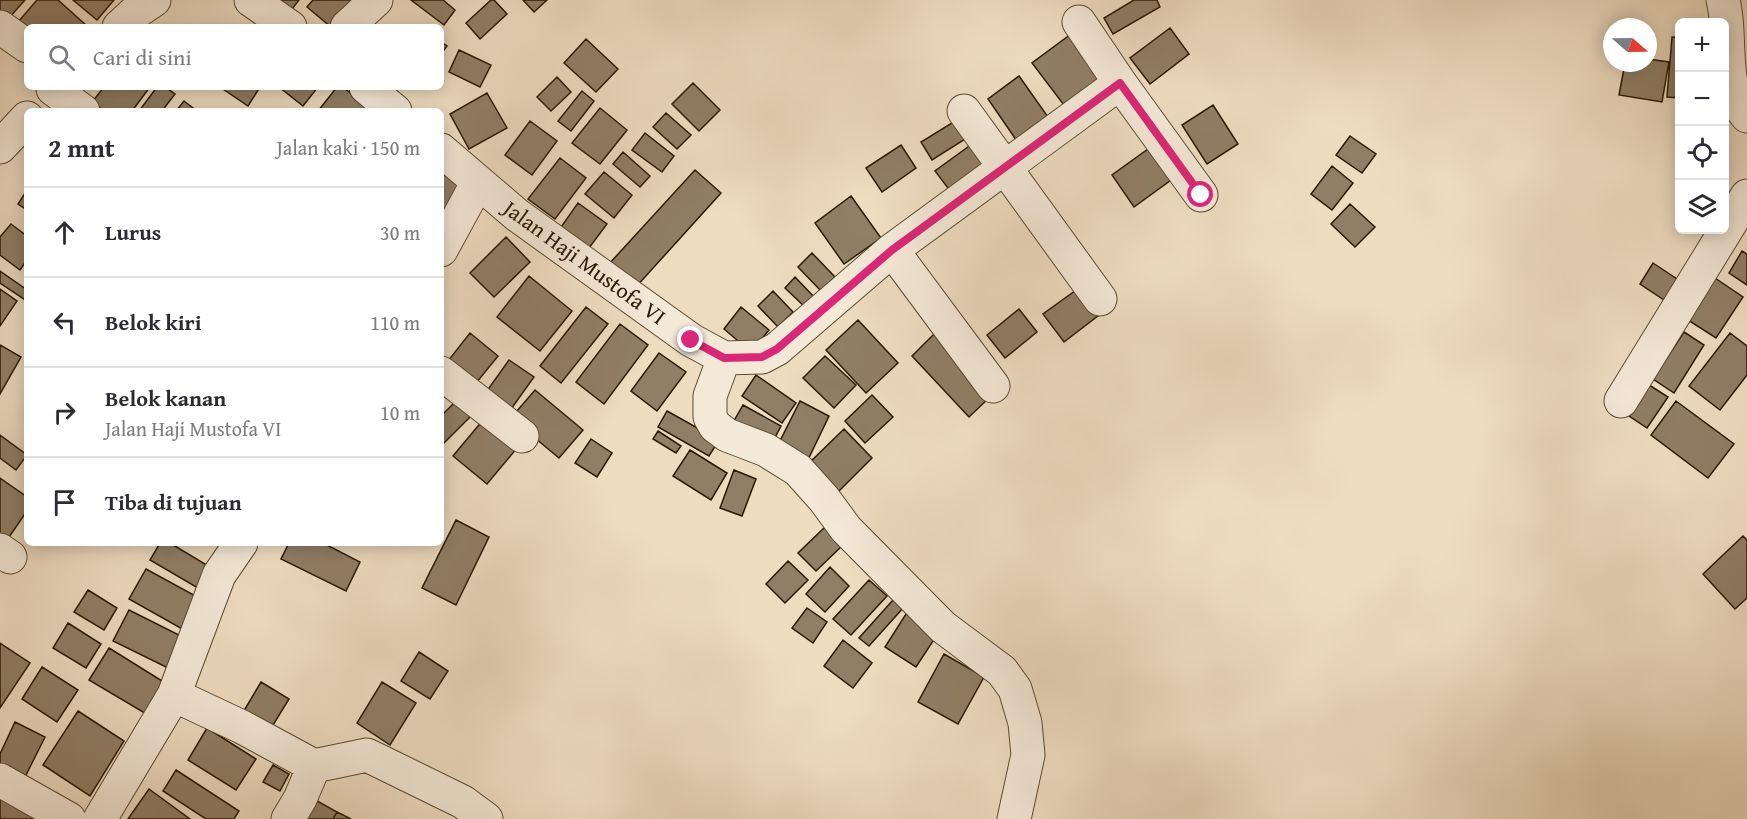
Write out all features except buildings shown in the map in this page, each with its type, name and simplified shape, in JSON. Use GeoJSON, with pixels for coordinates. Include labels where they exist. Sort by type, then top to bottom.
{"type":"FeatureCollection","features":[{"type":"Feature","properties":{"kind":"street"},"geometry":{"type":"LineString","coordinates":[[122,24],[154,0]]}},
{"type":"Feature","properties":{"kind":"street"},"geometry":{"type":"LineString","coordinates":[[251,0],[286,24]]}},
{"type":"Feature","properties":{"kind":"street"},"geometry":{"type":"LineString","coordinates":[[350,24],[376,0]]}},
{"type":"Feature","properties":{"kind":"street"},"geometry":{"type":"LineString","coordinates":[[1723,0],[1730,79],[1736,102],[1747,116]]}},
{"type":"Feature","properties":{"kind":"street"},"geometry":{"type":"LineString","coordinates":[[1079,22],[1201,195]]}},
{"type":"Feature","properties":{"kind":"street"},"geometry":{"type":"LineString","coordinates":[[0,27],[24,44]]}},
{"type":"Feature","properties":{"kind":"street"},"geometry":{"type":"LineString","coordinates":[[1014,819],[1028,755],[1025,723],[1015,689],[1002,671],[943,627],[846,529],[824,499],[798,470],[766,450],[727,435],[715,426],[710,417],[710,396],[724,358],[762,357],[777,349],[892,250],[1120,83]]}},
{"type":"Feature","properties":{"kind":"street"},"geometry":{"type":"LineString","coordinates":[[370,90],[391,108]]}},
{"type":"Feature","properties":{"kind":"street"},"geometry":{"type":"LineString","coordinates":[[47,96],[76,108]]}},
{"type":"Feature","properties":{"kind":"street"},"geometry":{"type":"LineString","coordinates":[[964,111],[1100,299]]}},
{"type":"Feature","properties":{"kind":"street","name":"Jalan Haji Mustofa VI"},"geometry":{"type":"LineString","coordinates":[[444,153],[537,229],[691,340],[724,358]]}},
{"type":"Feature","properties":{"kind":"street"},"geometry":{"type":"LineString","coordinates":[[444,244],[478,182]]}},
{"type":"Feature","properties":{"kind":"street"},"geometry":{"type":"LineString","coordinates":[[1621,401],[1747,196]]}},
{"type":"Feature","properties":{"kind":"street"},"geometry":{"type":"LineString","coordinates":[[892,250],[993,386]]}},
{"type":"Feature","properties":{"kind":"street"},"geometry":{"type":"LineString","coordinates":[[444,375],[522,436]]}},
{"type":"Feature","properties":{"kind":"street"},"geometry":{"type":"LineString","coordinates":[[100,819],[174,695],[219,575],[239,546]]}},
{"type":"Feature","properties":{"kind":"street"},"geometry":{"type":"LineString","coordinates":[[174,695],[242,727],[314,766],[367,754],[463,802],[486,819]]}},
{"type":"Feature","properties":{"kind":"street"},"geometry":{"type":"LineString","coordinates":[[288,819],[300,799],[314,766]]}},
{"type":"Feature","properties":{"kind":"street"},"geometry":{"type":"LineString","coordinates":[[0,780],[69,819]]}},
{"type":"Feature","properties":{"kind":"route"},"geometry":{"type":"LineString","coordinates":[[691,340],[724,358],[762,357],[777,349],[892,250],[1120,83],[1201,195]]}}]}
